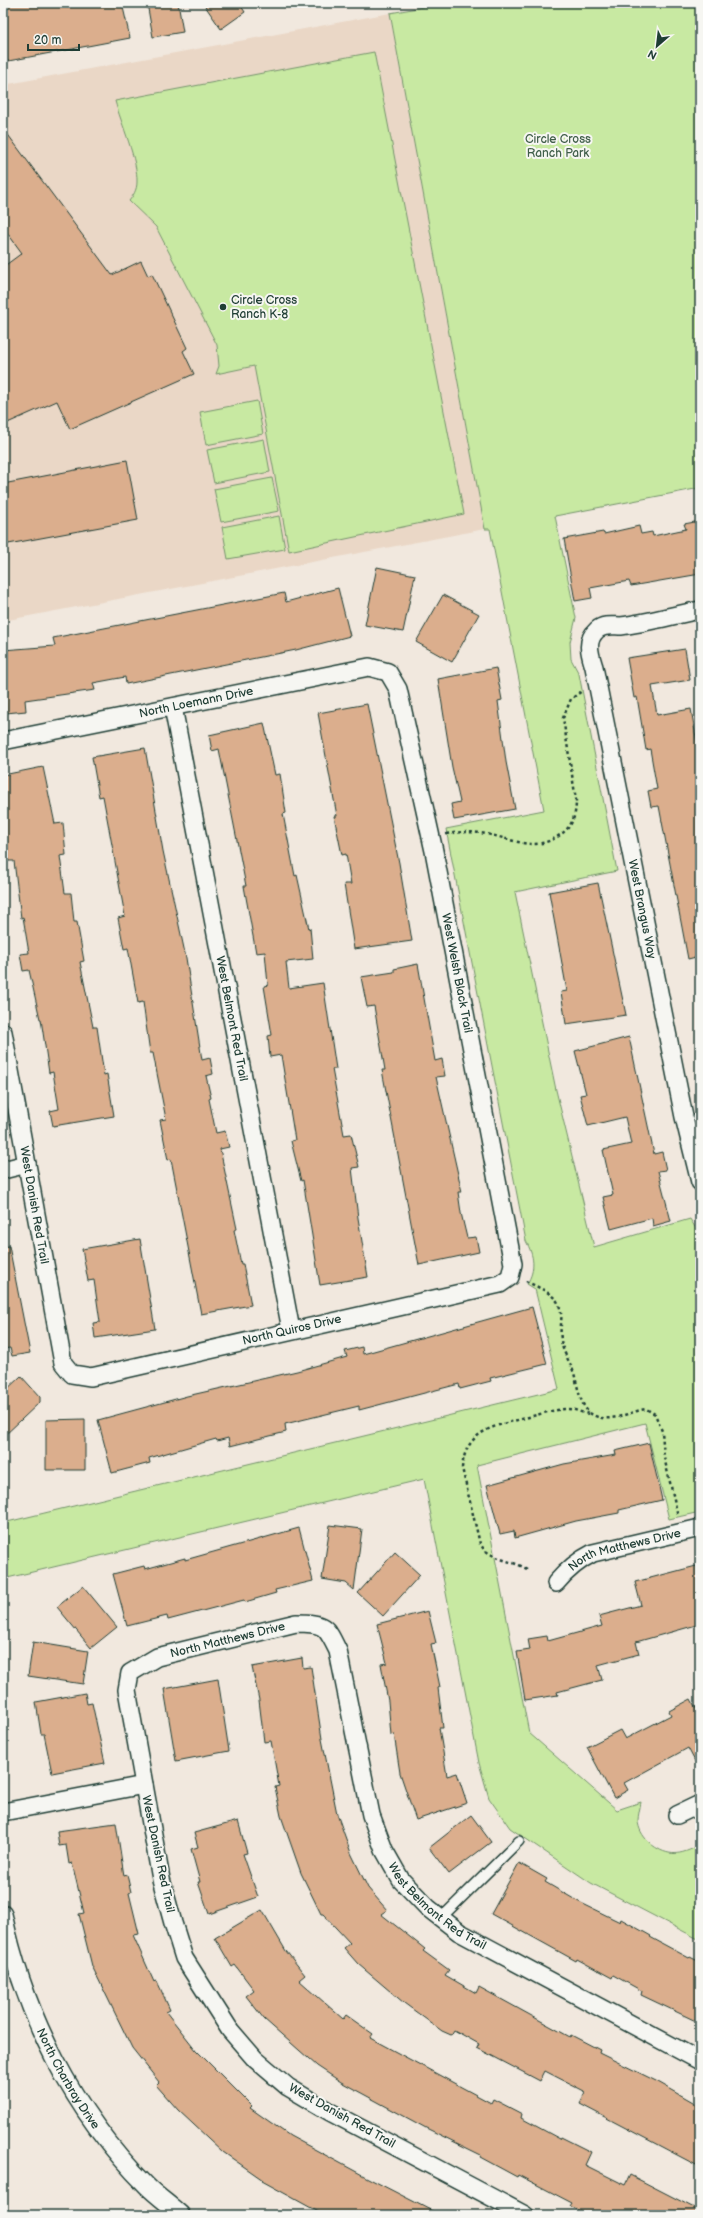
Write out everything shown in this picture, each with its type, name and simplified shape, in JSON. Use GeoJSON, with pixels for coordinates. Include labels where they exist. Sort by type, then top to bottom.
{"type":"FeatureCollection","features":[{"type":"Feature","properties":{"kind":"street","name":"West Brangus Way"},"geometry":{"type":"LineString","coordinates":[[700,610],[621,626],[604,626],[598,630],[589,643],[589,652],[594,667],[684,1117],[700,1182]]}},
{"type":"Feature","properties":{"kind":"street","name":"North Loemann Drive"},"geometry":{"type":"LineString","coordinates":[[3,741],[369,667],[388,672]]}},
{"type":"Feature","properties":{"kind":"street","name":"West Welsh Black Trail"},"geometry":{"type":"LineString","coordinates":[[388,672],[398,689],[434,851],[513,1264],[518,1279]]}},
{"type":"Feature","properties":{"kind":"street","name":"West Belmont Red Trail"},"geometry":{"type":"LineString","coordinates":[[173,707],[292,1330]]}},
{"type":"Feature","properties":{"kind":"street","name":"West Danish Red Trail"},"geometry":{"type":"LineString","coordinates":[[3,1032],[63,1363],[72,1374]]}},
{"type":"Feature","properties":{"kind":"street"},"geometry":{"type":"LineString","coordinates":[[3,1170],[27,1164]]}},
{"type":"Feature","properties":{"kind":"street","name":"North Quiros Drive"},"geometry":{"type":"LineString","coordinates":[[72,1374],[91,1377],[518,1279]]}},
{"type":"Feature","properties":{"kind":"street","name":"North Matthews Drive"},"geometry":{"type":"LineString","coordinates":[[556,1583],[578,1561],[594,1553],[700,1528]]}},
{"type":"Feature","properties":{"kind":"street","name":"North Matthews Drive"},"geometry":{"type":"LineString","coordinates":[[130,1673],[157,1657],[296,1623],[315,1623],[328,1631]]}},
{"type":"Feature","properties":{"kind":"street","name":"West Belmont Red Trail"},"geometry":{"type":"LineString","coordinates":[[328,1631],[338,1652],[371,1815],[376,1829],[401,1880],[428,1908],[459,1932],[700,2061]]}},
{"type":"Feature","properties":{"kind":"street","name":"West Danish Red Trail"},"geometry":{"type":"LineString","coordinates":[[130,1673],[126,1690],[161,1879],[184,1958],[230,2030],[255,2059],[288,2087],[330,2112],[525,2215]]}},
{"type":"Feature","properties":{"kind":"street"},"geometry":{"type":"LineString","coordinates":[[3,1812],[144,1785]]}},
{"type":"Feature","properties":{"kind":"street"},"geometry":{"type":"LineString","coordinates":[[677,1815],[700,1804]]}},
{"type":"Feature","properties":{"kind":"street","name":"North Charbray Drive"},"geometry":{"type":"LineString","coordinates":[[3,1914],[18,1974],[59,2067],[82,2105],[109,2142],[147,2186],[181,2215]]}},
{"type":"Feature","properties":{"kind":"lane"},"geometry":{"type":"LineString","coordinates":[[441,1918],[519,1841]]}},
{"type":"Feature","properties":{"kind":"path"},"geometry":{"type":"LineString","coordinates":[[444,834],[465,831],[530,844],[543,844],[567,830],[576,813],[576,800],[563,718],[571,699],[586,689]]}},
{"type":"Feature","properties":{"kind":"path"},"geometry":{"type":"LineString","coordinates":[[518,1279],[550,1294],[560,1308],[563,1318],[561,1340],[563,1348],[576,1378],[578,1392],[584,1405],[592,1414]]}},
{"type":"Feature","properties":{"kind":"path"},"geometry":{"type":"LineString","coordinates":[[527,1569],[512,1561],[492,1556],[484,1551],[480,1544],[462,1468],[463,1456],[473,1439],[482,1432],[493,1427],[569,1409],[607,1418],[646,1409],[655,1414],[662,1431],[664,1458],[679,1520]]}},
{"type":"Feature","properties":{"kind":"shaded area","name":"Circle Cross Ranch K-8"},"geometry":{"type":"Polygon","coordinates":[[[390,13],[485,529],[3,621],[3,85],[390,13]]]}},
{"type":"Feature","properties":{"kind":"green space","name":"Circle Cross Ranch Park"},"geometry":{"type":"Polygon","coordinates":[[[445,3],[700,3],[700,488],[555,516],[576,618],[570,642],[571,659],[579,674],[617,871],[515,892],[556,1090],[594,1247],[690,1219],[700,1235],[700,1512],[669,1519],[645,1423],[477,1465],[529,1733],[617,1810],[641,1802],[638,1819],[639,1827],[644,1837],[653,1846],[669,1853],[683,1852],[696,1847],[700,1854],[700,1940],[591,1883],[510,1828],[489,1798],[479,1763],[424,1479],[3,1579],[3,1523],[559,1389],[535,1289],[527,1284],[532,1273],[533,1262],[531,1252],[526,1241],[446,829],[544,810],[490,529],[485,529],[390,13],[445,3]]]}},
{"type":"Feature","properties":{"kind":"green space"},"geometry":{"type":"Polygon","coordinates":[[[374,52],[464,514],[289,551],[254,366],[216,374],[219,366],[217,345],[156,227],[129,201],[136,188],[137,173],[115,101],[374,52]]]}},
{"type":"Feature","properties":{"kind":"green space"},"geometry":{"type":"Polygon","coordinates":[[[257,401],[263,434],[206,445],[200,412],[257,401]]]}},
{"type":"Feature","properties":{"kind":"green space"},"geometry":{"type":"Polygon","coordinates":[[[264,439],[270,472],[214,483],[207,450],[264,439]]]}},
{"type":"Feature","properties":{"kind":"green space"},"geometry":{"type":"Polygon","coordinates":[[[272,478],[279,511],[221,522],[214,489],[272,478]]]}},
{"type":"Feature","properties":{"kind":"green space"},"geometry":{"type":"Polygon","coordinates":[[[279,516],[285,549],[228,559],[222,527],[279,516]]]}},
{"type":"Feature","properties":{"kind":"building"},"geometry":{"type":"Polygon","coordinates":[[[17,3],[40,3],[41,6],[59,3],[122,3],[130,38],[3,62],[3,6],[17,3]]]}},
{"type":"Feature","properties":{"kind":"building"},"geometry":{"type":"Polygon","coordinates":[[[147,3],[178,3],[183,32],[153,37],[147,3]]]}},
{"type":"Feature","properties":{"kind":"building"},"geometry":{"type":"Polygon","coordinates":[[[203,3],[239,3],[245,12],[221,29],[203,3]]]}},
{"type":"Feature","properties":{"kind":"building"},"geometry":{"type":"Polygon","coordinates":[[[3,128],[112,275],[141,261],[148,276],[152,274],[187,348],[183,351],[194,374],[70,429],[57,401],[3,425],[3,267],[22,253],[3,227],[3,128]]]}},
{"type":"Feature","properties":{"kind":"building"},"geometry":{"type":"Polygon","coordinates":[[[127,460],[138,520],[3,545],[3,484],[127,460]]]}},
{"type":"Feature","properties":{"kind":"building"},"geometry":{"type":"Polygon","coordinates":[[[700,521],[700,574],[631,586],[629,581],[590,588],[592,598],[575,601],[564,539],[603,532],[604,534],[639,526],[641,534],[652,532],[653,536],[686,529],[684,524],[700,521]]]}},
{"type":"Feature","properties":{"kind":"building"},"geometry":{"type":"Polygon","coordinates":[[[377,567],[415,575],[403,632],[365,625],[377,567]]]}},
{"type":"Feature","properties":{"kind":"building"},"geometry":{"type":"Polygon","coordinates":[[[338,588],[350,636],[296,650],[126,684],[125,677],[93,683],[95,690],[25,700],[26,711],[6,713],[3,650],[55,646],[53,638],[284,593],[286,602],[338,588]]]}},
{"type":"Feature","properties":{"kind":"building"},"geometry":{"type":"Polygon","coordinates":[[[443,595],[479,614],[452,662],[416,642],[443,595]]]}},
{"type":"Feature","properties":{"kind":"building"},"geometry":{"type":"Polygon","coordinates":[[[685,649],[690,680],[652,686],[657,715],[691,709],[700,760],[700,956],[688,959],[659,806],[651,807],[648,791],[657,789],[650,749],[646,750],[637,697],[634,698],[627,658],[685,649]]]}},
{"type":"Feature","properties":{"kind":"building"},"geometry":{"type":"Polygon","coordinates":[[[496,668],[502,700],[498,701],[506,762],[515,809],[454,820],[451,804],[460,802],[452,767],[438,679],[496,668]]]}},
{"type":"Feature","properties":{"kind":"building"},"geometry":{"type":"Polygon","coordinates":[[[367,704],[399,863],[412,941],[354,949],[344,884],[351,884],[346,854],[342,855],[334,816],[337,816],[318,713],[367,704]]]}},
{"type":"Feature","properties":{"kind":"building"},"geometry":{"type":"Polygon","coordinates":[[[264,723],[275,775],[280,774],[286,813],[283,814],[295,876],[297,875],[309,929],[310,928],[313,959],[286,962],[289,988],[323,983],[336,1069],[332,1069],[344,1135],[351,1134],[359,1167],[352,1168],[358,1218],[368,1277],[320,1285],[303,1180],[301,1181],[291,1141],[295,1140],[281,1055],[270,1057],[268,1036],[272,1035],[264,986],[268,985],[265,952],[256,953],[244,886],[246,886],[219,749],[212,751],[209,735],[264,723]]]}},
{"type":"Feature","properties":{"kind":"building"},"geometry":{"type":"Polygon","coordinates":[[[145,748],[163,851],[186,958],[202,1060],[210,1058],[213,1074],[206,1076],[216,1133],[225,1131],[229,1147],[220,1149],[237,1229],[234,1230],[241,1264],[243,1264],[251,1305],[201,1314],[171,1159],[168,1160],[160,1120],[166,1119],[153,1053],[150,1053],[143,1002],[138,1003],[128,948],[124,949],[118,918],[125,916],[103,796],[99,797],[92,757],[145,748]]]}},
{"type":"Feature","properties":{"kind":"building"},"geometry":{"type":"Polygon","coordinates":[[[43,767],[55,824],[63,823],[66,855],[60,856],[65,893],[71,893],[74,922],[77,922],[84,961],[80,962],[93,1027],[97,1027],[104,1075],[107,1074],[114,1116],[53,1126],[50,1111],[59,1109],[53,1072],[49,1073],[41,1019],[29,970],[23,971],[20,954],[29,953],[23,917],[21,918],[14,861],[7,861],[3,821],[3,775],[43,767]]]}},
{"type":"Feature","properties":{"kind":"building"},"geometry":{"type":"Polygon","coordinates":[[[598,883],[626,1015],[566,1024],[561,992],[567,991],[549,892],[598,883]]]}},
{"type":"Feature","properties":{"kind":"building"},"geometry":{"type":"Polygon","coordinates":[[[418,964],[435,1061],[442,1059],[445,1076],[436,1077],[462,1192],[458,1192],[461,1213],[467,1238],[476,1237],[479,1252],[419,1265],[382,1070],[385,1070],[374,1006],[367,1007],[361,977],[394,972],[394,969],[418,964]]]}},
{"type":"Feature","properties":{"kind":"building"},"geometry":{"type":"Polygon","coordinates":[[[629,1037],[654,1154],[662,1152],[666,1170],[658,1171],[671,1221],[653,1226],[652,1218],[611,1229],[603,1197],[613,1195],[603,1150],[631,1144],[625,1117],[588,1126],[580,1095],[586,1094],[575,1051],[629,1037]]]}},
{"type":"Feature","properties":{"kind":"building"},"geometry":{"type":"Polygon","coordinates":[[[140,1239],[155,1329],[95,1338],[93,1323],[100,1322],[94,1280],[88,1281],[82,1249],[140,1239]]]}},
{"type":"Feature","properties":{"kind":"building"},"geometry":{"type":"Polygon","coordinates":[[[9,1246],[30,1353],[12,1356],[10,1348],[3,1349],[3,1247],[9,1246]]]}},
{"type":"Feature","properties":{"kind":"building"},"geometry":{"type":"Polygon","coordinates":[[[532,1307],[547,1364],[490,1378],[491,1381],[460,1389],[459,1384],[359,1410],[359,1406],[285,1424],[286,1432],[230,1446],[228,1438],[217,1441],[216,1439],[149,1458],[150,1463],[112,1473],[98,1420],[187,1396],[297,1371],[347,1357],[345,1351],[362,1347],[363,1354],[532,1307]]]}},
{"type":"Feature","properties":{"kind":"building"},"geometry":{"type":"Polygon","coordinates":[[[21,1376],[40,1397],[40,1402],[3,1437],[3,1393],[21,1376]]]}},
{"type":"Feature","properties":{"kind":"building"},"geometry":{"type":"Polygon","coordinates":[[[85,1419],[85,1470],[46,1470],[46,1420],[85,1419]]]}},
{"type":"Feature","properties":{"kind":"building"},"geometry":{"type":"Polygon","coordinates":[[[649,1443],[662,1500],[619,1510],[619,1513],[576,1521],[515,1538],[514,1531],[500,1534],[487,1485],[564,1464],[616,1455],[615,1451],[649,1443]]]}},
{"type":"Feature","properties":{"kind":"building"},"geometry":{"type":"Polygon","coordinates":[[[330,1525],[362,1529],[354,1590],[346,1583],[322,1579],[330,1525]]]}},
{"type":"Feature","properties":{"kind":"building"},"geometry":{"type":"Polygon","coordinates":[[[299,1528],[313,1581],[275,1590],[276,1593],[245,1602],[244,1600],[168,1620],[167,1616],[127,1626],[113,1574],[144,1566],[145,1569],[185,1558],[185,1560],[299,1528]]]}},
{"type":"Feature","properties":{"kind":"building"},"geometry":{"type":"Polygon","coordinates":[[[395,1552],[420,1575],[383,1616],[358,1593],[395,1552]]]}},
{"type":"Feature","properties":{"kind":"building"},"geometry":{"type":"Polygon","coordinates":[[[700,1565],[700,1624],[636,1642],[639,1654],[598,1665],[602,1680],[557,1692],[558,1695],[525,1700],[517,1652],[530,1650],[528,1639],[547,1636],[548,1641],[602,1626],[599,1616],[641,1605],[635,1582],[700,1565]]]}},
{"type":"Feature","properties":{"kind":"building"},"geometry":{"type":"Polygon","coordinates":[[[83,1586],[117,1627],[91,1648],[57,1607],[83,1586]]]}},
{"type":"Feature","properties":{"kind":"building"},"geometry":{"type":"Polygon","coordinates":[[[428,1611],[436,1643],[431,1644],[440,1687],[438,1688],[443,1728],[439,1728],[447,1776],[457,1773],[467,1803],[416,1820],[400,1773],[394,1734],[391,1735],[388,1701],[381,1664],[387,1663],[377,1624],[428,1611]]]}},
{"type":"Feature","properties":{"kind":"building"},"geometry":{"type":"Polygon","coordinates":[[[33,1642],[88,1651],[83,1684],[28,1676],[33,1642]]]}},
{"type":"Feature","properties":{"kind":"building"},"geometry":{"type":"Polygon","coordinates":[[[302,1658],[303,1668],[311,1667],[322,1739],[337,1814],[351,1853],[368,1888],[387,1910],[381,1914],[425,1949],[423,1951],[449,1970],[445,1975],[476,1993],[479,1987],[570,2037],[571,2035],[600,2050],[599,2053],[658,2082],[700,2106],[700,2167],[580,2104],[586,2092],[545,2071],[540,2081],[477,2048],[479,2044],[454,2030],[451,2035],[442,2031],[404,2003],[358,1964],[344,1948],[350,1943],[323,1914],[321,1914],[301,1873],[281,1816],[275,1787],[279,1786],[271,1741],[264,1742],[259,1700],[252,1667],[302,1658]]]}},
{"type":"Feature","properties":{"kind":"building"},"geometry":{"type":"Polygon","coordinates":[[[218,1679],[229,1751],[176,1761],[164,1689],[218,1679]]]}},
{"type":"Feature","properties":{"kind":"building"},"geometry":{"type":"Polygon","coordinates":[[[85,1693],[87,1704],[92,1703],[105,1763],[52,1773],[44,1734],[41,1734],[36,1702],[85,1693]]]}},
{"type":"Feature","properties":{"kind":"building"},"geometry":{"type":"Polygon","coordinates":[[[691,1699],[700,1716],[700,1771],[688,1748],[624,1783],[628,1790],[614,1798],[587,1747],[620,1730],[625,1739],[671,1715],[669,1711],[691,1699]]]}},
{"type":"Feature","properties":{"kind":"building"},"geometry":{"type":"Polygon","coordinates":[[[471,1815],[491,1842],[449,1874],[429,1848],[471,1815]]]}},
{"type":"Feature","properties":{"kind":"building"},"geometry":{"type":"Polygon","coordinates":[[[238,1821],[247,1853],[243,1854],[258,1897],[209,1914],[198,1882],[200,1882],[191,1849],[198,1847],[194,1833],[238,1821]]]}},
{"type":"Feature","properties":{"kind":"building"},"geometry":{"type":"Polygon","coordinates":[[[116,1823],[124,1876],[127,1875],[131,1892],[129,1893],[139,1934],[133,1935],[154,1982],[157,1981],[170,2010],[166,2012],[196,2050],[252,2106],[250,2108],[290,2136],[440,2215],[324,2215],[262,2181],[263,2180],[223,2152],[178,2110],[156,2085],[159,2082],[132,2048],[92,1966],[79,1914],[84,1913],[72,1863],[69,1864],[66,1845],[59,1846],[57,1831],[116,1823]]]}},
{"type":"Feature","properties":{"kind":"building"},"geometry":{"type":"Polygon","coordinates":[[[519,1863],[547,1879],[545,1882],[579,1902],[620,1922],[621,1919],[651,1936],[650,1937],[689,1958],[690,1957],[700,1962],[700,2023],[641,1995],[642,1991],[613,1975],[612,1978],[577,1959],[576,1961],[491,1914],[519,1863]]]}},
{"type":"Feature","properties":{"kind":"building"},"geometry":{"type":"Polygon","coordinates":[[[262,1910],[286,1951],[305,1975],[299,1980],[343,2019],[346,2015],[373,2034],[370,2038],[491,2103],[493,2099],[522,2114],[521,2118],[560,2139],[561,2137],[591,2152],[585,2165],[625,2185],[630,2175],[700,2211],[700,2215],[588,2215],[570,2206],[572,2203],[518,2175],[517,2177],[480,2157],[481,2155],[426,2128],[341,2082],[317,2066],[264,2019],[246,1996],[254,1990],[235,1965],[232,1967],[215,1938],[262,1910]]]}},
{"type":"Feature","properties":{"kind":"place","name":"Circle Cross Ranch K-8"},"geometry":{"type":"Point","coordinates":[223,307]}}]}
